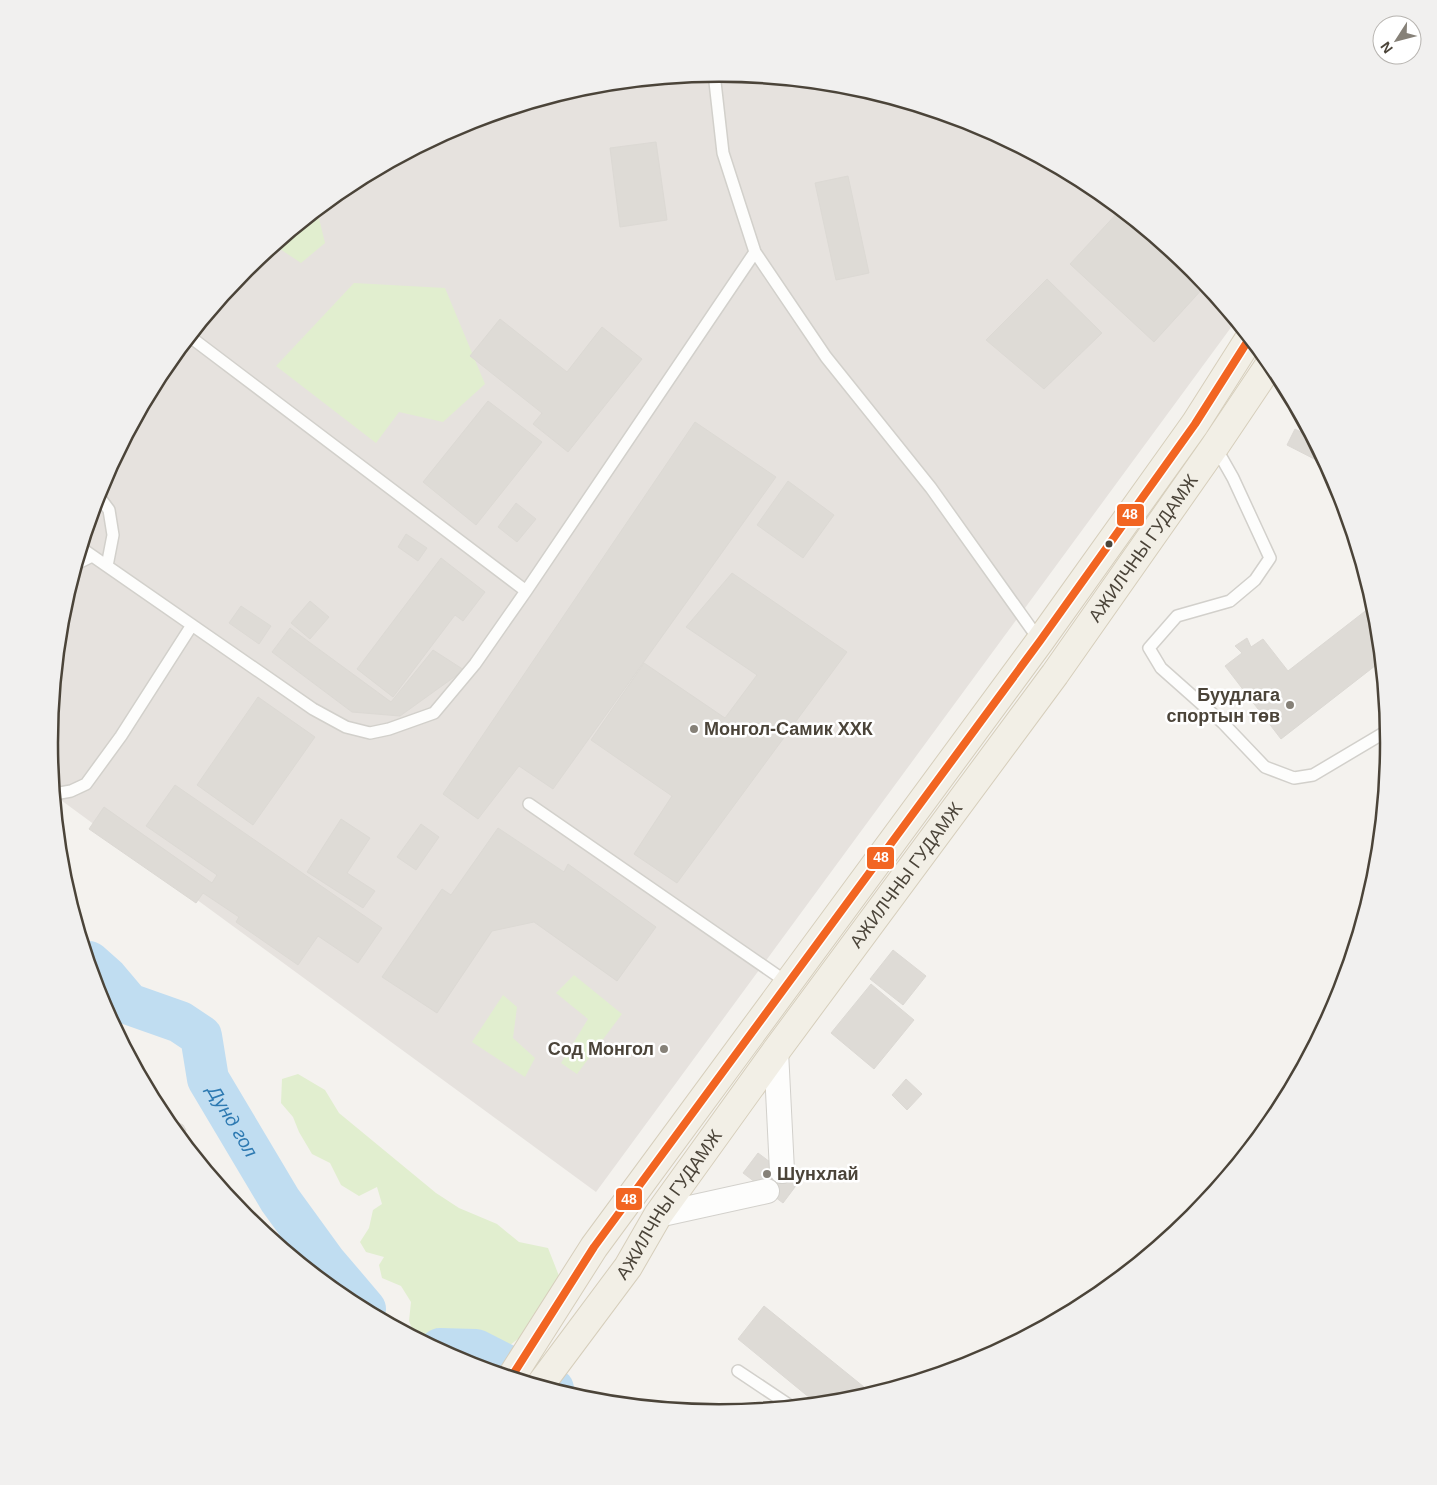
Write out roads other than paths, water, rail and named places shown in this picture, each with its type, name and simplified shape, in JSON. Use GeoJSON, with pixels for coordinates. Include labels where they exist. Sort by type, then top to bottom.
{"type":"FeatureCollection","features":[{"type":"Feature","properties":{"kind":"main road","name":"АЖИЛЧНЫ ГУДАМЖ"},"geometry":{"type":"LineString","coordinates":[[515,1371],[594,1247],[1040,641],[1195,424],[1246,345]]}},
{"type":"Feature","properties":{"kind":"main road","name":"АЖИЛЧНЫ ГУДАМЖ"},"geometry":{"type":"LineString","coordinates":[[544,1380],[628,1267],[658,1215],[776,1051],[1054,674],[1215,446],[1265,371]]}},
{"type":"Feature","properties":{"kind":"street"},"geometry":{"type":"LineString","coordinates":[[776,1051],[782,1171]]}},
{"type":"Feature","properties":{"kind":"street"},"geometry":{"type":"LineString","coordinates":[[658,1215],[767,1191]]}},
{"type":"Feature","properties":{"kind":"lane"},"geometry":{"type":"LineString","coordinates":[[715,82],[723,153],[755,252],[826,357],[932,488],[1040,641]]}},
{"type":"Feature","properties":{"kind":"lane"},"geometry":{"type":"LineString","coordinates":[[86,552],[314,709],[346,727],[370,734],[434,713],[475,664],[526,591],[755,252]]}},
{"type":"Feature","properties":{"kind":"lane"},"geometry":{"type":"LineString","coordinates":[[194,339],[526,591]]}},
{"type":"Feature","properties":{"kind":"lane"},"geometry":{"type":"LineString","coordinates":[[1215,446],[1233,478],[1270,558],[1255,580],[1230,601],[1178,616],[1149,648],[1154,658],[1161,668],[1222,723],[1265,768],[1294,778],[1313,775],[1380,735]]}},
{"type":"Feature","properties":{"kind":"lane"},"geometry":{"type":"LineString","coordinates":[[103,502],[109,510],[113,535],[107,566]]}},
{"type":"Feature","properties":{"kind":"lane"},"geometry":{"type":"LineString","coordinates":[[83,560],[92,556]]}},
{"type":"Feature","properties":{"kind":"lane"},"geometry":{"type":"LineString","coordinates":[[60,793],[71,791],[86,784],[121,736],[192,625]]}},
{"type":"Feature","properties":{"kind":"lane"},"geometry":{"type":"LineString","coordinates":[[529,804],[788,983]]}},
{"type":"Feature","properties":{"kind":"lane"},"geometry":{"type":"LineString","coordinates":[[738,1371],[782,1400]]}},
{"type":"Feature","properties":{"kind":"waterway","name":"Дунд гол"},"geometry":{"type":"LineString","coordinates":[[99,971],[129,1004],[180,1022],[201,1036],[208,1079],[280,1200],[325,1262],[350,1291]]}},
{"type":"Feature","properties":{"kind":"waterway","name":"Дунд гол"},"geometry":{"type":"LineString","coordinates":[[458,1350],[476,1350],[521,1373]]}},
{"type":"Feature","properties":{"kind":"place","name":"Буудлага спортын төв"},"geometry":{"type":"Point","coordinates":[1290,705]}},
{"type":"Feature","properties":{"kind":"place","name":"Монгол-Самик ХХК"},"geometry":{"type":"Point","coordinates":[694,729]}},
{"type":"Feature","properties":{"kind":"place","name":"Сод Монгол"},"geometry":{"type":"Point","coordinates":[664,1049]}},
{"type":"Feature","properties":{"kind":"place","name":"Шунхлай"},"geometry":{"type":"Point","coordinates":[767,1174]}}]}
